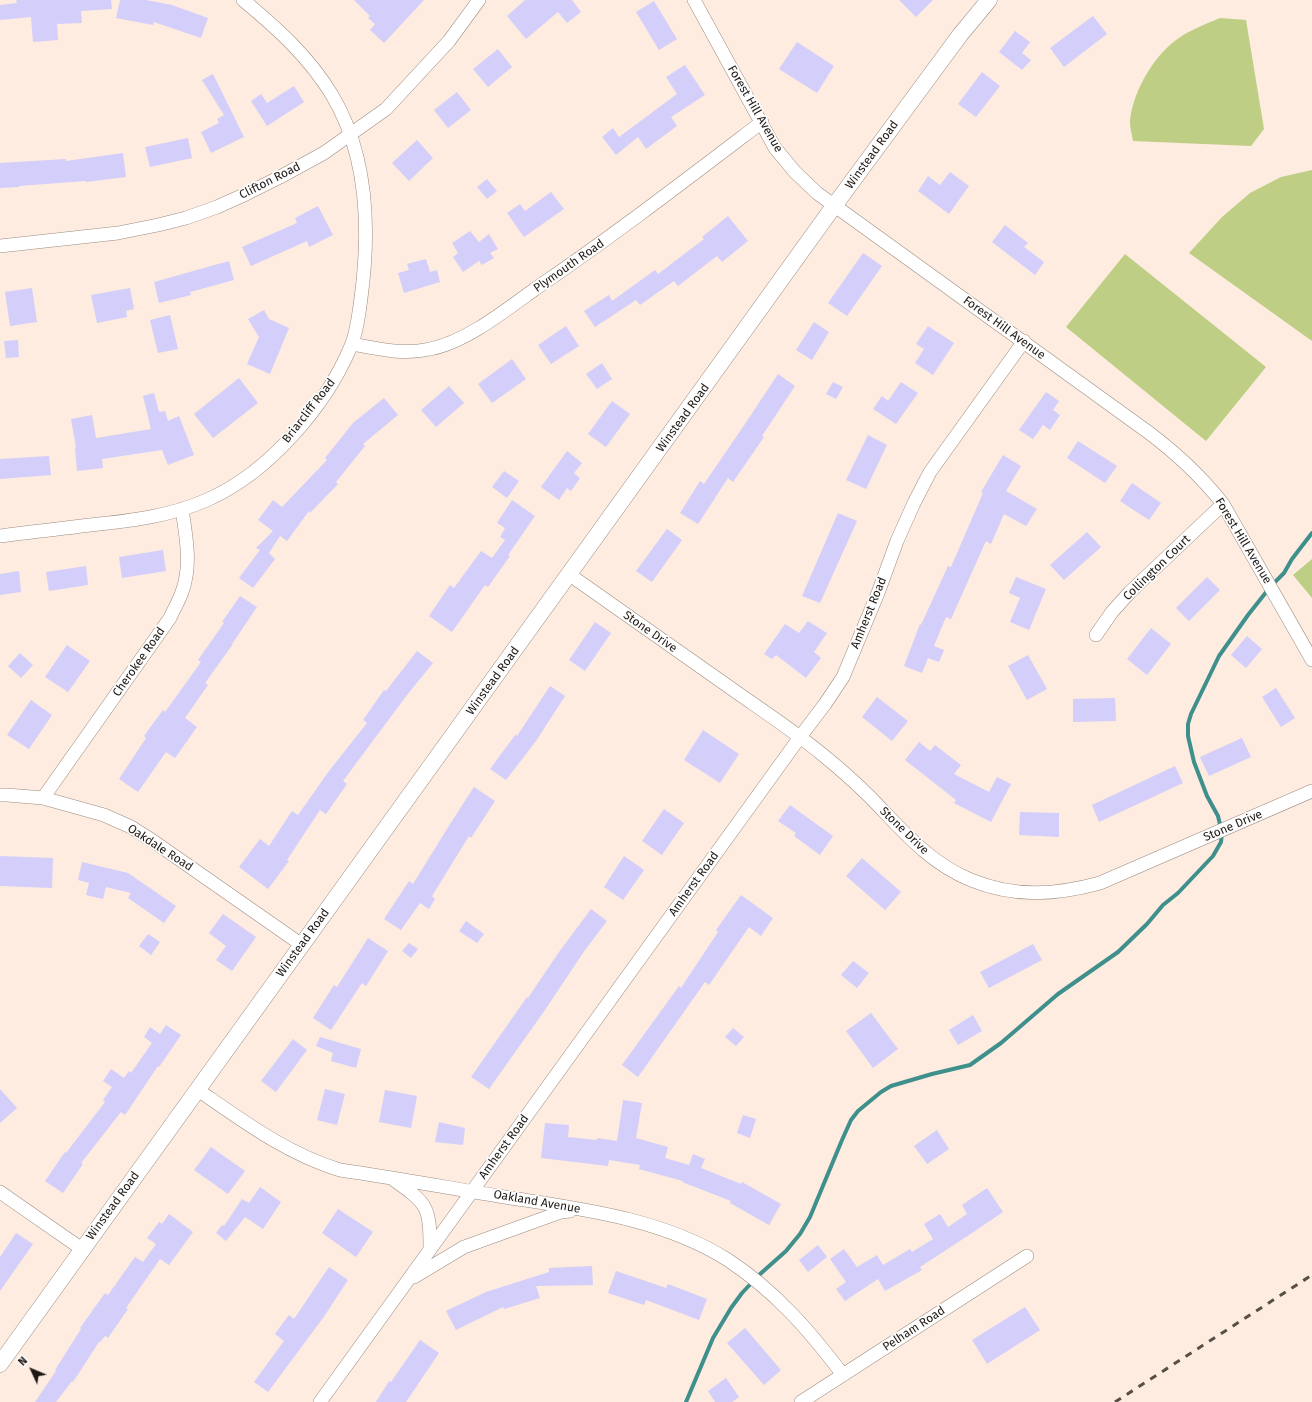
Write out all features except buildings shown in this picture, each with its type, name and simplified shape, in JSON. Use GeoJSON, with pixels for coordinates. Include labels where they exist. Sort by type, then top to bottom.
{"type":"FeatureCollection","features":[{"type":"Feature","properties":{"kind":"street","name":"Briarcliff Road"},"geometry":{"type":"LineString","coordinates":[[0,536],[130,521],[182,509],[210,499],[240,482],[271,457],[297,430],[316,407],[336,377],[352,344],[360,310],[365,271],[365,233],[363,191],[351,134],[332,95],[312,67],[278,29],[243,0]]}},
{"type":"Feature","properties":{"kind":"street","name":"Clifton Road"},"geometry":{"type":"LineString","coordinates":[[0,246],[118,233],[158,226],[217,207],[246,194],[324,153],[386,109],[449,41],[479,0]]}},
{"type":"Feature","properties":{"kind":"street","name":"Forest Hill Avenue"},"geometry":{"type":"LineString","coordinates":[[694,0],[775,148],[795,172],[817,193],[834,206],[1024,341],[1168,447],[1203,480],[1223,504],[1312,660]]}},
{"type":"Feature","properties":{"kind":"street","name":"Winstead Road"},"geometry":{"type":"LineString","coordinates":[[0,1364],[570,575],[834,206],[960,35],[989,0]]}},
{"type":"Feature","properties":{"kind":"street","name":"Plymouth Road"},"geometry":{"type":"LineString","coordinates":[[352,344],[406,352],[431,349],[458,340],[490,321],[568,267],[762,122]]}},
{"type":"Feature","properties":{"kind":"street","name":"Amherst Road"},"geometry":{"type":"LineString","coordinates":[[320,1402],[843,677],[875,600],[897,540],[930,472],[1024,341]]}},
{"type":"Feature","properties":{"kind":"street","name":"Collington Court"},"geometry":{"type":"LineString","coordinates":[[1096,635],[1112,612],[1130,592],[1223,504]]}},
{"type":"Feature","properties":{"kind":"street","name":"Cherokee Road"},"geometry":{"type":"LineString","coordinates":[[43,798],[170,618],[182,592],[188,566],[182,509]]}},
{"type":"Feature","properties":{"kind":"street","name":"Stone Drive"},"geometry":{"type":"LineString","coordinates":[[570,575],[800,737],[823,755],[870,797],[920,849],[946,868],[972,880],[1001,890],[1023,893],[1048,893],[1073,890],[1100,883],[1312,791]]}},
{"type":"Feature","properties":{"kind":"street","name":"Oakdale Road"},"geometry":{"type":"LineString","coordinates":[[0,795],[43,798],[104,815],[131,828],[153,841],[302,945]]}},
{"type":"Feature","properties":{"kind":"street","name":"Oakland Avenue"},"geometry":{"type":"LineString","coordinates":[[198,1090],[267,1137],[319,1164],[340,1170],[578,1209],[627,1219],[663,1229],[692,1240],[727,1260],[761,1284],[786,1307],[817,1340],[843,1375]]}},
{"type":"Feature","properties":{"kind":"street"},"geometry":{"type":"LineString","coordinates":[[391,1178],[410,1191],[422,1202],[430,1222],[430,1249]]}},
{"type":"Feature","properties":{"kind":"street"},"geometry":{"type":"LineString","coordinates":[[0,1192],[82,1249]]}},
{"type":"Feature","properties":{"kind":"street"},"geometry":{"type":"LineString","coordinates":[[406,1282],[425,1269],[464,1247],[561,1212],[578,1209]]}},
{"type":"Feature","properties":{"kind":"street","name":"Pelham Road"},"geometry":{"type":"LineString","coordinates":[[800,1402],[1026,1256]]}},
{"type":"Feature","properties":{"kind":"green space"},"geometry":{"type":"Polygon","coordinates":[[[1220,18],[1246,20],[1264,129],[1251,146],[1133,141],[1130,123],[1134,102],[1143,80],[1156,60],[1171,44],[1182,36],[1220,18]]]}},
{"type":"Feature","properties":{"kind":"green space"},"geometry":{"type":"Polygon","coordinates":[[[1312,170],[1312,341],[1189,253],[1222,217],[1250,193],[1281,177],[1312,170]]]}},
{"type":"Feature","properties":{"kind":"green space"},"geometry":{"type":"Polygon","coordinates":[[[1125,254],[1266,367],[1206,441],[1066,327],[1125,254]]]}},
{"type":"Feature","properties":{"kind":"green space"},"geometry":{"type":"Polygon","coordinates":[[[1312,559],[1312,598],[1293,575],[1312,559]]]}},
{"type":"Feature","properties":{"kind":"waterway"},"geometry":{"type":"LineString","coordinates":[[686,1402],[713,1338],[731,1308],[742,1293],[759,1275],[786,1251],[800,1234],[810,1217],[851,1120],[858,1111],[881,1092],[891,1086],[970,1065],[1001,1043],[1058,994],[1118,952],[1213,856],[1221,842],[1222,833],[1218,816],[1207,796],[1194,762],[1188,736],[1188,724],[1191,714],[1219,656],[1248,615],[1271,586],[1284,573],[1292,559],[1312,533]]}},
{"type":"Feature","properties":{"kind":"railway"},"geometry":{"type":"LineString","coordinates":[[1115,1402],[1312,1275]]}}]}
